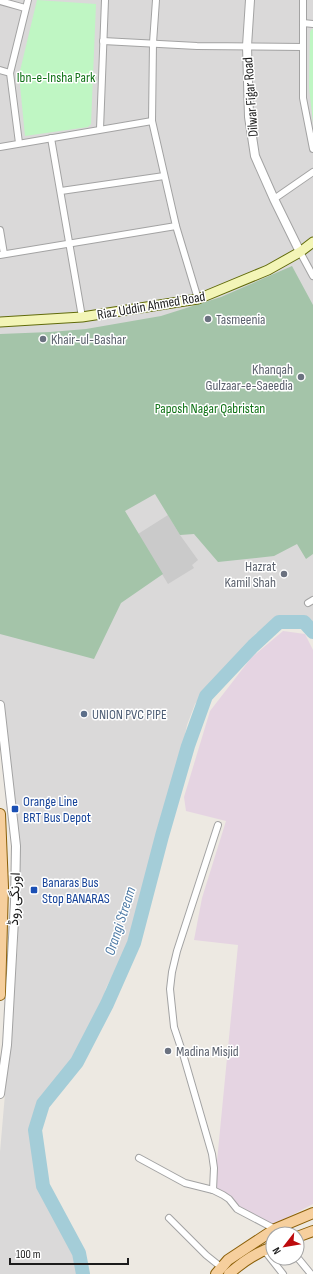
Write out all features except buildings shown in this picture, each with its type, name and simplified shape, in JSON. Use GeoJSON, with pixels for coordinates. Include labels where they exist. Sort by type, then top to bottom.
{"type":"FeatureCollection","features":[{"type":"Feature","properties":{"kind":"main road","name":"Riaz Uddin Ahmed Road"},"geometry":{"type":"LineString","coordinates":[[0,322],[82,317],[198,299],[268,270],[300,252],[313,242]]}},
{"type":"Feature","properties":{"kind":"main road"},"geometry":{"type":"LineString","coordinates":[[0,814],[3,887],[0,995]]}},
{"type":"Feature","properties":{"kind":"main road"},"geometry":{"type":"LineString","coordinates":[[282,1226],[313,1213]]}},
{"type":"Feature","properties":{"kind":"main road"},"geometry":{"type":"LineString","coordinates":[[218,1271],[228,1260],[265,1236]]}},
{"type":"Feature","properties":{"kind":"main road"},"geometry":{"type":"LineString","coordinates":[[229,1274],[237,1267],[265,1251]]}},
{"type":"Feature","properties":{"kind":"street"},"geometry":{"type":"LineString","coordinates":[[18,144],[10,73],[28,0]]}},
{"type":"Feature","properties":{"kind":"street"},"geometry":{"type":"LineString","coordinates":[[100,129],[105,0]]}},
{"type":"Feature","properties":{"kind":"street"},"geometry":{"type":"LineString","coordinates":[[156,0],[153,43],[152,121],[176,226],[198,299]]}},
{"type":"Feature","properties":{"kind":"street","name":"Dilwar Figar Road"},"geometry":{"type":"LineString","coordinates":[[250,0],[247,46],[249,117],[255,156],[274,199],[313,276]]}},
{"type":"Feature","properties":{"kind":"street"},"geometry":{"type":"LineString","coordinates":[[303,0],[303,98],[313,149]]}},
{"type":"Feature","properties":{"kind":"street"},"geometry":{"type":"LineString","coordinates":[[0,2],[25,8]]}},
{"type":"Feature","properties":{"kind":"street"},"geometry":{"type":"LineString","coordinates":[[303,23],[313,24]]}},
{"type":"Feature","properties":{"kind":"street"},"geometry":{"type":"LineString","coordinates":[[103,41],[197,46],[303,47]]}},
{"type":"Feature","properties":{"kind":"street"},"geometry":{"type":"LineString","coordinates":[[0,70],[10,73]]}},
{"type":"Feature","properties":{"kind":"street"},"geometry":{"type":"LineString","coordinates":[[0,147],[152,121]]}},
{"type":"Feature","properties":{"kind":"street"},"geometry":{"type":"LineString","coordinates":[[51,138],[82,317]]}},
{"type":"Feature","properties":{"kind":"street"},"geometry":{"type":"LineString","coordinates":[[274,199],[313,172]]}},
{"type":"Feature","properties":{"kind":"street"},"geometry":{"type":"LineString","coordinates":[[61,191],[164,176]]}},
{"type":"Feature","properties":{"kind":"street"},"geometry":{"type":"LineString","coordinates":[[0,230],[2,255],[176,226]]}},
{"type":"Feature","properties":{"kind":"street","name":"اورنگی روڈ"},"geometry":{"type":"LineString","coordinates":[[0,705],[16,846],[15,902],[7,1045],[0,1094]]}},
{"type":"Feature","properties":{"kind":"street"},"geometry":{"type":"LineString","coordinates":[[213,1190],[214,1168],[212,1154],[188,1069],[174,1027],[170,989],[177,951],[218,825]]}},
{"type":"Feature","properties":{"kind":"street"},"geometry":{"type":"LineString","coordinates":[[139,1158],[185,1183],[213,1190],[229,1199],[237,1209],[269,1226]]}},
{"type":"Feature","properties":{"kind":"street"},"geometry":{"type":"LineString","coordinates":[[169,1218],[206,1255],[218,1271]]}},
{"type":"Feature","properties":{"kind":"street"},"geometry":{"type":"LineString","coordinates":[[304,1266],[311,1274]]}},
{"type":"Feature","properties":{"kind":"shaded area"},"geometry":{"type":"Polygon","coordinates":[[[0,0],[313,0],[313,630],[295,621],[256,633],[239,659],[215,680],[195,704],[187,725],[175,782],[151,879],[121,959],[106,988],[94,1029],[37,1127],[35,1141],[39,1177],[48,1204],[70,1233],[85,1259],[86,1274],[0,1274],[0,1152],[18,943],[16,815],[0,708],[0,0]]]}},
{"type":"Feature","properties":{"kind":"shaded area"},"geometry":{"type":"Polygon","coordinates":[[[168,515],[198,560],[192,565],[194,568],[168,584],[138,534],[168,515]]]}},
{"type":"Feature","properties":{"kind":"shaded area"},"geometry":{"type":"Polygon","coordinates":[[[283,631],[305,634],[313,650],[313,1204],[273,1225],[214,1192],[238,945],[194,940],[202,898],[226,821],[186,811],[184,797],[210,711],[251,658],[283,631]]]}},
{"type":"Feature","properties":{"kind":"green space","name":"Ibn-e-Insha Park"},"geometry":{"type":"Polygon","coordinates":[[[37,0],[96,4],[91,124],[88,127],[25,136],[19,75],[37,0]]]}},
{"type":"Feature","properties":{"kind":"green space"},"geometry":{"type":"Polygon","coordinates":[[[312,29],[313,123],[309,87],[310,32],[312,29]]]}},
{"type":"Feature","properties":{"kind":"green space","name":"Paposh Nagar Qabristan"},"geometry":{"type":"Polygon","coordinates":[[[292,266],[313,305],[313,554],[306,559],[297,544],[274,556],[218,562],[194,534],[180,535],[155,494],[125,511],[163,574],[121,603],[94,659],[0,634],[0,334],[86,329],[161,316],[221,297],[292,266]]]}},
{"type":"Feature","properties":{"kind":"waterway","name":"Orangi Stream"},"geometry":{"type":"LineString","coordinates":[[83,1274],[79,1253],[43,1186],[35,1130],[43,1104],[77,1062],[107,1004],[134,943],[162,836],[188,746],[206,696],[253,646],[279,622],[304,622],[313,632]]}},
{"type":"Feature","properties":{"kind":"place","name":"Tasmeenia"},"geometry":{"type":"Point","coordinates":[208,319]}},
{"type":"Feature","properties":{"kind":"place","name":"Khair-ul-Bashar"},"geometry":{"type":"Point","coordinates":[43,339]}},
{"type":"Feature","properties":{"kind":"place","name":"Khanqah Gulzaar-e-Saeedia"},"geometry":{"type":"Point","coordinates":[301,377]}},
{"type":"Feature","properties":{"kind":"place","name":"Hazrat Kamil Shah"},"geometry":{"type":"Point","coordinates":[284,574]}},
{"type":"Feature","properties":{"kind":"place","name":"UNION PVC PIPE"},"geometry":{"type":"Point","coordinates":[84,714]}},
{"type":"Feature","properties":{"kind":"place","name":"Orange Line BRT Bus Depot"},"geometry":{"type":"Point","coordinates":[15,809]}},
{"type":"Feature","properties":{"kind":"place","name":"Banaras Bus Stop BANARAS"},"geometry":{"type":"Point","coordinates":[34,890]}},
{"type":"Feature","properties":{"kind":"place","name":"Madina Misjid"},"geometry":{"type":"Point","coordinates":[168,1051]}}]}
